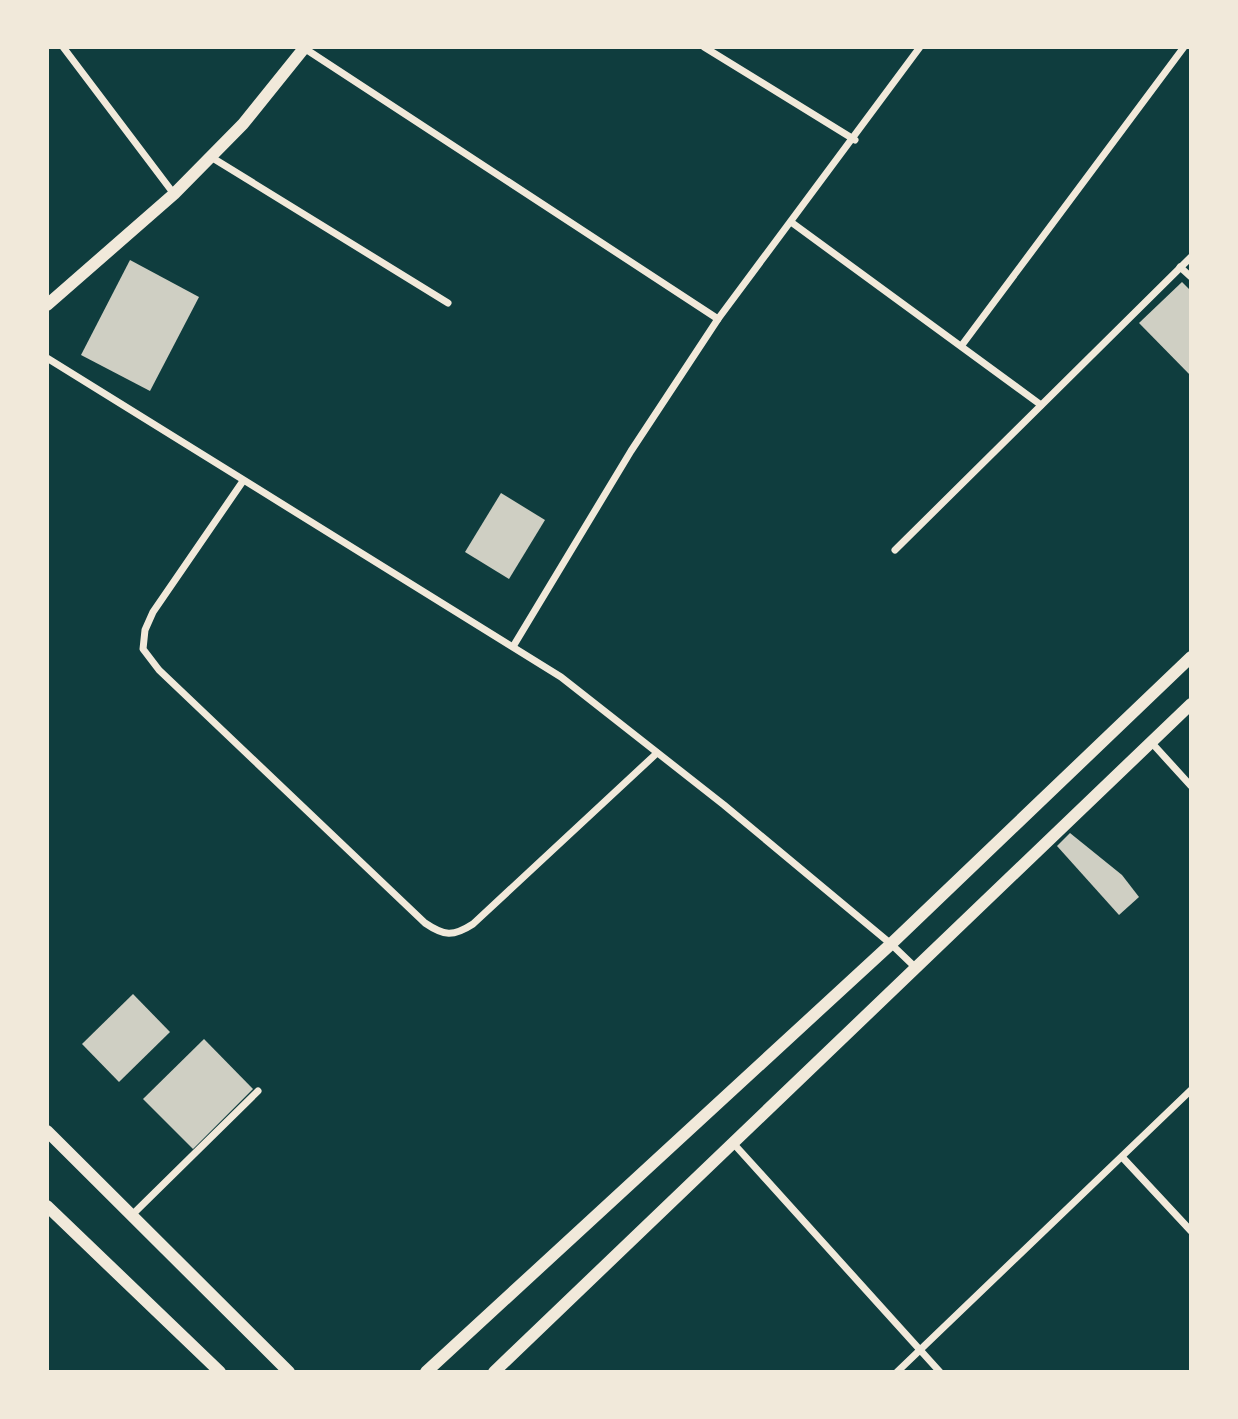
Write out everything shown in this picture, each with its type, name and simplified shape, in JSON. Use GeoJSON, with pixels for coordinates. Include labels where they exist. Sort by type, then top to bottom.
{"type":"FeatureCollection","features":[{"type":"Feature","properties":{"kind":"street"},"geometry":{"type":"LineString","coordinates":[[62,47],[174,194]]}},
{"type":"Feature","properties":{"kind":"street"},"geometry":{"type":"LineString","coordinates":[[704,47],[855,140]]}},
{"type":"Feature","properties":{"kind":"street"},"geometry":{"type":"LineString","coordinates":[[514,645],[631,451],[718,319],[855,140],[920,47]]}},
{"type":"Feature","properties":{"kind":"street"},"geometry":{"type":"LineString","coordinates":[[962,345],[1184,47]]}},
{"type":"Feature","properties":{"kind":"street"},"geometry":{"type":"LineString","coordinates":[[47,305],[174,194],[243,124],[305,48],[718,319]]}},
{"type":"Feature","properties":{"kind":"street"},"geometry":{"type":"LineString","coordinates":[[211,156],[448,303]]}},
{"type":"Feature","properties":{"kind":"street"},"geometry":{"type":"LineString","coordinates":[[791,222],[1041,405]]}},
{"type":"Feature","properties":{"kind":"street"},"geometry":{"type":"LineString","coordinates":[[895,550],[1191,257]]}},
{"type":"Feature","properties":{"kind":"street"},"geometry":{"type":"LineString","coordinates":[[1180,267],[1191,277]]}},
{"type":"Feature","properties":{"kind":"street"},"geometry":{"type":"LineString","coordinates":[[47,358],[243,481],[514,645],[561,677],[891,944],[915,968]]}},
{"type":"Feature","properties":{"kind":"street"},"geometry":{"type":"LineString","coordinates":[[243,481],[153,612],[145,630],[143,649],[159,670],[425,923],[443,935],[457,934],[473,924],[657,753]]}},
{"type":"Feature","properties":{"kind":"street"},"geometry":{"type":"LineString","coordinates":[[426,1372],[891,944],[1191,657]]}},
{"type":"Feature","properties":{"kind":"street"},"geometry":{"type":"LineString","coordinates":[[494,1372],[1191,704]]}},
{"type":"Feature","properties":{"kind":"street"},"geometry":{"type":"LineString","coordinates":[[1151,742],[1191,786]]}},
{"type":"Feature","properties":{"kind":"street"},"geometry":{"type":"LineString","coordinates":[[897,1372],[1191,1090]]}},
{"type":"Feature","properties":{"kind":"street"},"geometry":{"type":"LineString","coordinates":[[132,1215],[258,1091]]}},
{"type":"Feature","properties":{"kind":"street"},"geometry":{"type":"LineString","coordinates":[[47,1131],[289,1372]]}},
{"type":"Feature","properties":{"kind":"street"},"geometry":{"type":"LineString","coordinates":[[733,1143],[940,1372]]}},
{"type":"Feature","properties":{"kind":"street"},"geometry":{"type":"LineString","coordinates":[[1123,1158],[1191,1231]]}},
{"type":"Feature","properties":{"kind":"street"},"geometry":{"type":"LineString","coordinates":[[47,1206],[220,1372]]}},
{"type":"Feature","properties":{"kind":"building"},"geometry":{"type":"Polygon","coordinates":[[[130,260],[199,297],[150,391],[81,355],[130,260]]]}},
{"type":"Feature","properties":{"kind":"building"},"geometry":{"type":"Polygon","coordinates":[[[1182,282],[1191,291],[1191,376],[1139,323],[1182,282]]]}},
{"type":"Feature","properties":{"kind":"building"},"geometry":{"type":"Polygon","coordinates":[[[501,493],[545,520],[509,579],[465,552],[501,493]]]}},
{"type":"Feature","properties":{"kind":"building"},"geometry":{"type":"Polygon","coordinates":[[[1070,833],[1122,875],[1139,897],[1119,915],[1057,846],[1070,833]]]}},
{"type":"Feature","properties":{"kind":"building"},"geometry":{"type":"Polygon","coordinates":[[[133,994],[170,1032],[119,1082],[82,1044],[133,994]]]}},
{"type":"Feature","properties":{"kind":"building"},"geometry":{"type":"Polygon","coordinates":[[[204,1039],[253,1089],[193,1149],[143,1099],[204,1039]]]}}]}
